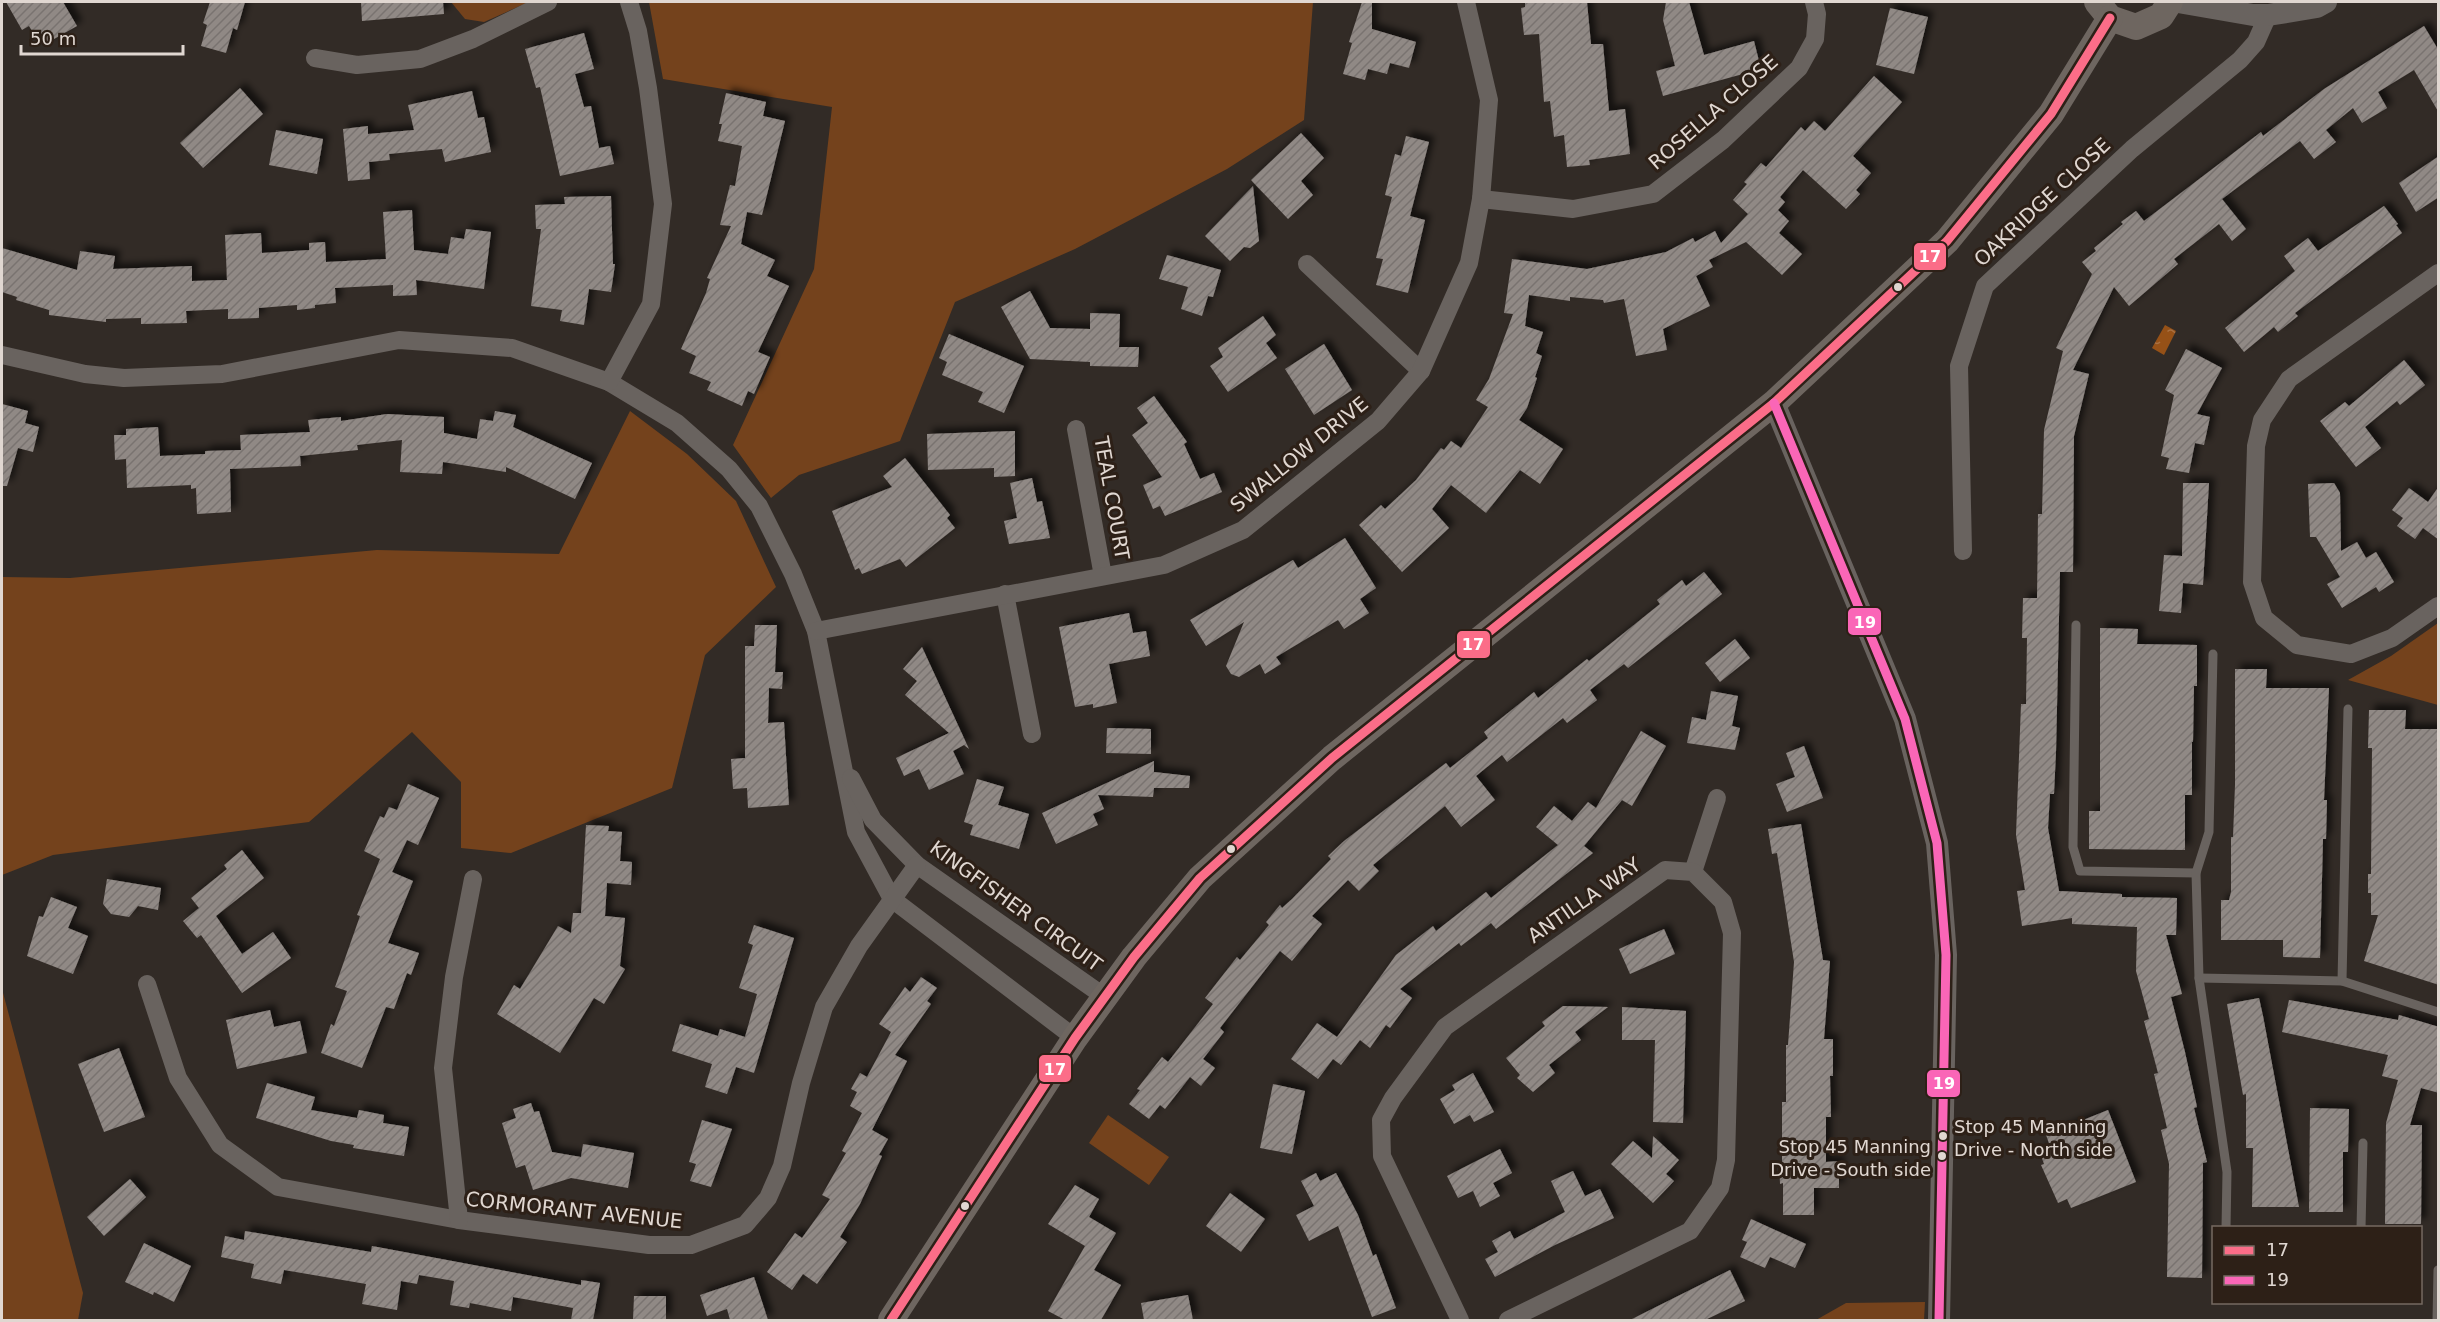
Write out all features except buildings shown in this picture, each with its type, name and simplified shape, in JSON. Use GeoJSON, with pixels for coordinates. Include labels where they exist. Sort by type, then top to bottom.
{"type":"FeatureCollection","features":[{"type":"Feature","properties":{"kind":"main road"},"geometry":{"type":"LineString","coordinates":[[891,1320],[1075,1038],[1134,957],[1200,878],[1332,758],[1774,403],[1947,241],[2051,114],[2103,10],[2136,27],[2161,16],[2170,2]]}},
{"type":"Feature","properties":{"kind":"street"},"geometry":{"type":"LineString","coordinates":[[315,58],[357,65],[420,59],[473,39],[548,2]]}},
{"type":"Feature","properties":{"kind":"street"},"geometry":{"type":"LineString","coordinates":[[609,382],[651,304],[663,204],[648,88],[638,31],[629,2]]}},
{"type":"Feature","properties":{"kind":"street","name":"SWALLOW DRIVE"},"geometry":{"type":"LineString","coordinates":[[816,631],[1164,565],[1243,530],[1378,421],[1421,371],[1469,263],[1481,199],[1489,100],[1466,2]]}},
{"type":"Feature","properties":{"kind":"street","name":"ROSELLA CLOSE"},"geometry":{"type":"LineString","coordinates":[[1481,199],[1573,209],[1653,194],[1723,140],[1799,68],[1815,39],[1817,14],[1814,2]]}},
{"type":"Feature","properties":{"kind":"street"},"geometry":{"type":"LineString","coordinates":[[2178,2],[2258,10],[2317,7],[2326,2]]}},
{"type":"Feature","properties":{"kind":"street","name":"OAKRIDGE CLOSE"},"geometry":{"type":"LineString","coordinates":[[1963,551],[1959,366],[1984,286],[2132,149],[2240,60],[2256,42],[2258,10]]}},
{"type":"Feature","properties":{"kind":"street"},"geometry":{"type":"LineString","coordinates":[[1307,264],[1421,371]]}},
{"type":"Feature","properties":{"kind":"street"},"geometry":{"type":"LineString","coordinates":[[2439,273],[2289,379],[2262,420],[2256,446],[2252,582],[2265,618],[2298,645],[2351,654],[2392,638],[2439,606]]}},
{"type":"Feature","properties":{"kind":"street","name":"KINGFISHER CIRCUIT"},"geometry":{"type":"LineString","coordinates":[[2,355],[85,374],[124,378],[222,374],[399,340],[512,348],[609,382],[677,423],[729,469],[759,506],[793,574],[816,631],[856,832],[892,899],[1075,1038]]}},
{"type":"Feature","properties":{"kind":"street"},"geometry":{"type":"LineString","coordinates":[[1774,403],[1905,718],[1937,843],[1946,955],[1939,1320]]}},
{"type":"Feature","properties":{"kind":"street","name":"TEAL COURT"},"geometry":{"type":"LineString","coordinates":[[1076,429],[1103,576]]}},
{"type":"Feature","properties":{"kind":"street"},"geometry":{"type":"LineString","coordinates":[[1005,594],[1032,734]]}},
{"type":"Feature","properties":{"kind":"street","name":"KINGFISHER CIRCUIT"},"geometry":{"type":"LineString","coordinates":[[842,761],[873,820],[917,865],[1105,997]]}},
{"type":"Feature","properties":{"kind":"street"},"geometry":{"type":"LineString","coordinates":[[1508,1320],[1690,1231],[1720,1188],[1726,1160],[1732,933],[1723,902],[1693,872],[1717,798]]}},
{"type":"Feature","properties":{"kind":"street","name":"CORMORANT AVENUE"},"geometry":{"type":"LineString","coordinates":[[147,984],[178,1078],[220,1145],[278,1187],[459,1220],[649,1245],[691,1245],[745,1225],[768,1198],[782,1166],[801,1083],[824,1007],[859,946],[917,865]]}},
{"type":"Feature","properties":{"kind":"street","name":"ANTILLA WAY"},"geometry":{"type":"LineString","coordinates":[[1460,1320],[1383,1156],[1381,1120],[1393,1098],[1445,1027],[1665,870],[1693,872]]}},
{"type":"Feature","properties":{"kind":"street"},"geometry":{"type":"LineString","coordinates":[[459,1220],[443,1068],[453,977],[473,879]]}},
{"type":"Feature","properties":{"kind":"lane"},"geometry":{"type":"LineString","coordinates":[[2076,625],[2073,847],[2080,870],[2196,873]]}},
{"type":"Feature","properties":{"kind":"lane"},"geometry":{"type":"LineString","coordinates":[[2213,654],[2209,832],[2196,873],[2199,978],[2228,1172],[2226,1226]]}},
{"type":"Feature","properties":{"kind":"lane"},"geometry":{"type":"LineString","coordinates":[[2342,981],[2348,709]]}},
{"type":"Feature","properties":{"kind":"lane"},"geometry":{"type":"LineString","coordinates":[[2199,978],[2342,981],[2439,1012]]}},
{"type":"Feature","properties":{"kind":"lane"},"geometry":{"type":"LineString","coordinates":[[2361,1226],[2363,1143]]}},
{"type":"Feature","properties":{"kind":"lane"},"geometry":{"type":"LineString","coordinates":[[2437,1320],[2439,1270]]}},
{"type":"Feature","properties":{"kind":"shaded area"},"geometry":{"type":"Polygon","coordinates":[[[451,2],[529,2],[484,22],[465,19],[451,2]]]}},
{"type":"Feature","properties":{"kind":"shaded area"},"geometry":{"type":"Polygon","coordinates":[[[649,2],[1313,2],[1304,120],[1227,169],[1075,249],[955,302],[900,441],[799,475],[771,498],[733,445],[814,269],[832,107],[663,79],[649,2]]]}},
{"type":"Feature","properties":{"kind":"shaded area"},"geometry":{"type":"Polygon","coordinates":[[[630,411],[687,454],[736,501],[776,587],[705,655],[672,788],[511,853],[461,848],[461,782],[412,732],[309,822],[53,855],[2,875],[2,577],[70,578],[377,550],[559,554],[630,411]]]}},
{"type":"Feature","properties":{"kind":"shaded area"},"geometry":{"type":"Polygon","coordinates":[[[2438,623],[2438,705],[2348,680],[2391,656],[2438,623]]]}},
{"type":"Feature","properties":{"kind":"shaded area"},"geometry":{"type":"Polygon","coordinates":[[[2,989],[83,1293],[78,1320],[2,1320],[2,989]]]}},
{"type":"Feature","properties":{"kind":"shaded area"},"geometry":{"type":"Polygon","coordinates":[[[1108,1115],[1169,1157],[1149,1185],[1089,1143],[1108,1115]]]}},
{"type":"Feature","properties":{"kind":"shaded area"},"geometry":{"type":"Polygon","coordinates":[[[1925,1302],[1924,1320],[1816,1320],[1846,1303],[1925,1302]]]}},
{"type":"Feature","properties":{"kind":"water"},"geometry":{"type":"Polygon","coordinates":[[[2165,325],[2176,331],[2164,355],[2152,348],[2165,325]]]}},
{"type":"Feature","properties":{"kind":"transit line","name":"17"},"geometry":{"type":"LineString","coordinates":[[891,1320],[1075,1038],[1134,957],[1200,878],[1332,758],[1774,403],[1947,241],[2051,114],[2110,18]]}},
{"type":"Feature","properties":{"kind":"transit line","name":"19"},"geometry":{"type":"LineString","coordinates":[[1774,403],[1905,719],[1937,843],[1946,955],[1939,1320]]}},
{"type":"Feature","properties":{"kind":"place","name":"Stop 45 Manning Drive - North side"},"geometry":{"type":"Point","coordinates":[1943,1136]}},
{"type":"Feature","properties":{"kind":"place","name":"Stop 45 Manning Drive - South side"},"geometry":{"type":"Point","coordinates":[1942,1156]}}]}
